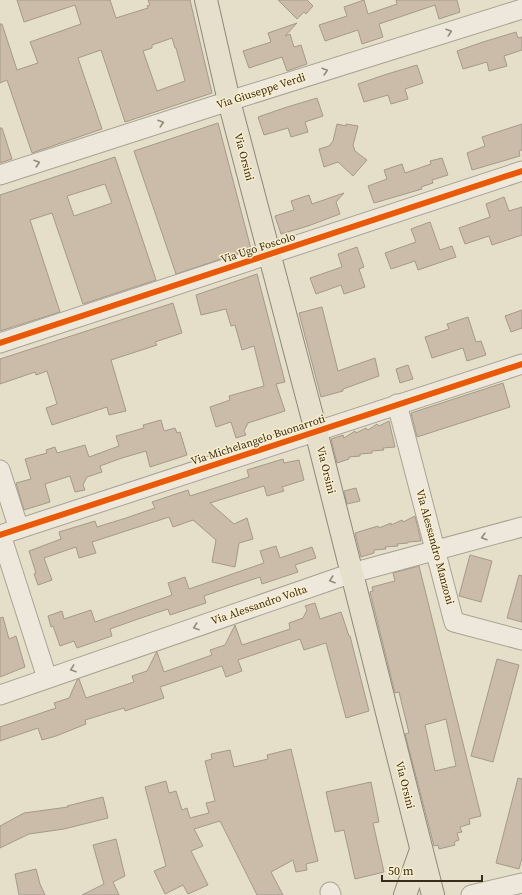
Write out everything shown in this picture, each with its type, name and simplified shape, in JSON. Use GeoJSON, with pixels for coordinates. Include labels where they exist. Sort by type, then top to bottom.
{"type":"FeatureCollection","features":[{"type":"Feature","properties":{"kind":"main road","name":"Via Orsini"},"geometry":{"type":"LineString","coordinates":[[206,0],[229,101],[316,431],[432,895]]}},
{"type":"Feature","properties":{"kind":"main road"},"geometry":{"type":"LineString","coordinates":[[405,895],[421,850]]}},
{"type":"Feature","properties":{"kind":"street","name":"Via Giuseppe Verdi"},"geometry":{"type":"LineString","coordinates":[[0,175],[522,9]]}},
{"type":"Feature","properties":{"kind":"street","name":"Via Ugo Foscolo"},"geometry":{"type":"LineString","coordinates":[[0,343],[522,171]]}},
{"type":"Feature","properties":{"kind":"street","name":"Via Michelangelo Buonarroti"},"geometry":{"type":"LineString","coordinates":[[7,533],[522,364]]}},
{"type":"Feature","properties":{"kind":"street","name":"Via Alessandro Manzoni"},"geometry":{"type":"LineString","coordinates":[[397,404],[437,551],[454,622],[522,640]]}},
{"type":"Feature","properties":{"kind":"street"},"geometry":{"type":"LineString","coordinates":[[0,470],[7,533],[47,678]]}},
{"type":"Feature","properties":{"kind":"street","name":"Via Alessandro Volta"},"geometry":{"type":"LineString","coordinates":[[0,694],[352,573],[522,527]]}},
{"type":"Feature","properties":{"kind":"street"},"geometry":{"type":"LineString","coordinates":[[470,895],[517,884]]}},
{"type":"Feature","properties":{"kind":"building"},"geometry":{"type":"Polygon","coordinates":[[[17,0],[110,0],[116,18],[148,8],[147,6],[150,5],[148,0],[190,0],[212,93],[125,122],[101,50],[78,58],[102,129],[32,153],[7,80],[0,83],[0,24],[2,24],[17,70],[38,63],[30,42],[81,24],[75,5],[24,22],[17,0]],[[172,38],[152,45],[152,48],[143,51],[157,91],[185,81],[172,38]]]}},
{"type":"Feature","properties":{"kind":"building"},"geometry":{"type":"Polygon","coordinates":[[[278,0],[307,0],[313,6],[306,14],[304,12],[297,19],[278,0]]]}},
{"type":"Feature","properties":{"kind":"building"},"geometry":{"type":"Polygon","coordinates":[[[364,0],[368,14],[397,4],[396,0],[457,0],[460,12],[439,19],[435,5],[379,24],[383,37],[362,44],[358,30],[325,41],[319,25],[347,16],[344,7],[364,0]]]}},
{"type":"Feature","properties":{"kind":"building"},"geometry":{"type":"Polygon","coordinates":[[[297,23],[285,36],[290,34],[294,47],[301,45],[307,64],[287,71],[282,57],[249,68],[243,51],[271,42],[268,33],[297,23]]]}},
{"type":"Feature","properties":{"kind":"building"},"geometry":{"type":"Polygon","coordinates":[[[516,32],[518,38],[522,37],[522,50],[504,56],[507,66],[489,71],[487,62],[463,69],[457,51],[516,32]]]}},
{"type":"Feature","properties":{"kind":"building"},"geometry":{"type":"Polygon","coordinates":[[[417,65],[423,83],[405,89],[408,99],[391,104],[388,95],[364,102],[358,84],[417,65]]]}},
{"type":"Feature","properties":{"kind":"building"},"geometry":{"type":"Polygon","coordinates":[[[317,98],[323,116],[305,122],[308,132],[291,137],[288,128],[264,135],[258,117],[317,98]]]}},
{"type":"Feature","properties":{"kind":"building"},"geometry":{"type":"Polygon","coordinates":[[[218,123],[251,249],[176,274],[134,151],[218,123]]]}},
{"type":"Feature","properties":{"kind":"building"},"geometry":{"type":"Polygon","coordinates":[[[337,124],[358,126],[353,145],[355,151],[367,160],[353,176],[338,162],[324,167],[319,149],[329,146],[333,141],[337,124]]]}},
{"type":"Feature","properties":{"kind":"building"},"geometry":{"type":"Polygon","coordinates":[[[522,124],[522,150],[519,151],[520,156],[472,170],[467,153],[485,146],[482,137],[522,124]]]}},
{"type":"Feature","properties":{"kind":"building"},"geometry":{"type":"Polygon","coordinates":[[[0,128],[2,128],[12,159],[0,163],[0,128]]]}},
{"type":"Feature","properties":{"kind":"building"},"geometry":{"type":"Polygon","coordinates":[[[115,157],[156,280],[83,304],[52,213],[30,220],[60,312],[0,331],[0,195],[115,157]],[[105,184],[67,196],[74,216],[112,203],[105,184]]]}},
{"type":"Feature","properties":{"kind":"building"},"geometry":{"type":"Polygon","coordinates":[[[442,158],[448,175],[432,180],[433,183],[421,187],[422,189],[374,203],[368,186],[387,179],[384,170],[402,164],[405,173],[431,164],[430,161],[442,158]]]}},
{"type":"Feature","properties":{"kind":"building"},"geometry":{"type":"Polygon","coordinates":[[[344,193],[336,202],[340,214],[281,234],[275,216],[294,210],[291,201],[309,195],[312,204],[344,193]]]}},
{"type":"Feature","properties":{"kind":"building"},"geometry":{"type":"Polygon","coordinates":[[[504,197],[509,211],[522,207],[522,235],[492,245],[489,236],[465,244],[459,228],[490,217],[486,204],[504,197]]]}},
{"type":"Feature","properties":{"kind":"building"},"geometry":{"type":"Polygon","coordinates":[[[430,222],[440,250],[452,246],[456,257],[418,270],[415,261],[391,269],[385,253],[416,242],[411,229],[430,222]]]}},
{"type":"Feature","properties":{"kind":"building"},"geometry":{"type":"Polygon","coordinates":[[[357,247],[364,267],[359,269],[365,287],[344,294],[341,285],[316,294],[310,278],[342,267],[338,254],[357,247]]]}},
{"type":"Feature","properties":{"kind":"building"},"geometry":{"type":"Polygon","coordinates":[[[257,274],[285,382],[276,384],[285,411],[248,423],[244,431],[246,435],[236,438],[231,422],[216,427],[210,407],[230,400],[229,396],[264,386],[254,346],[242,350],[235,325],[231,326],[226,309],[201,315],[196,295],[257,274]]]}},
{"type":"Feature","properties":{"kind":"building"},"geometry":{"type":"Polygon","coordinates":[[[173,303],[182,333],[155,342],[157,345],[111,360],[126,411],[109,415],[107,407],[52,425],[46,408],[57,404],[47,371],[36,375],[35,372],[0,384],[0,359],[173,303]]]}},
{"type":"Feature","properties":{"kind":"building"},"geometry":{"type":"Polygon","coordinates":[[[322,307],[338,371],[375,358],[379,376],[343,389],[343,391],[321,397],[299,313],[322,307]]]}},
{"type":"Feature","properties":{"kind":"building"},"geometry":{"type":"Polygon","coordinates":[[[522,310],[522,328],[511,332],[505,316],[522,310]]]}},
{"type":"Feature","properties":{"kind":"building"},"geometry":{"type":"Polygon","coordinates":[[[468,317],[476,342],[481,341],[486,355],[467,361],[463,348],[432,358],[425,337],[449,329],[447,324],[468,317]]]}},
{"type":"Feature","properties":{"kind":"building"},"geometry":{"type":"Polygon","coordinates":[[[408,365],[413,379],[400,383],[396,369],[408,365]]]}},
{"type":"Feature","properties":{"kind":"building"},"geometry":{"type":"Polygon","coordinates":[[[503,383],[510,407],[417,437],[411,413],[503,383]]]}},
{"type":"Feature","properties":{"kind":"building"},"geometry":{"type":"Polygon","coordinates":[[[161,420],[164,431],[175,428],[177,433],[180,432],[187,455],[150,467],[146,451],[122,458],[100,466],[102,472],[87,477],[83,485],[85,490],[75,492],[70,476],[45,484],[50,502],[24,510],[16,483],[31,479],[25,459],[47,453],[46,450],[55,447],[57,453],[85,445],[89,457],[119,446],[116,436],[144,428],[143,425],[161,420]]]}},
{"type":"Feature","properties":{"kind":"building"},"geometry":{"type":"Polygon","coordinates":[[[389,421],[395,447],[383,448],[384,450],[372,451],[372,453],[349,457],[349,459],[337,463],[331,439],[343,435],[344,438],[355,431],[356,433],[366,428],[368,430],[377,424],[379,426],[389,421]]]}},
{"type":"Feature","properties":{"kind":"building"},"geometry":{"type":"Polygon","coordinates":[[[283,459],[284,463],[299,460],[304,480],[282,487],[284,491],[267,496],[264,486],[210,503],[234,524],[247,518],[253,539],[239,543],[235,567],[212,562],[216,540],[193,520],[173,527],[169,517],[92,542],[96,553],[79,558],[76,547],[44,558],[52,580],[38,585],[29,551],[61,539],[59,532],[95,521],[97,527],[126,518],[155,508],[152,502],[188,490],[190,496],[249,477],[247,470],[283,459]]]}},
{"type":"Feature","properties":{"kind":"building"},"geometry":{"type":"Polygon","coordinates":[[[356,488],[360,501],[347,504],[344,491],[356,488]]]}},
{"type":"Feature","properties":{"kind":"building"},"geometry":{"type":"Polygon","coordinates":[[[415,516],[421,541],[385,547],[386,549],[374,550],[374,553],[361,557],[355,533],[378,526],[379,528],[391,523],[391,525],[402,520],[403,522],[415,516]]]}},
{"type":"Feature","properties":{"kind":"building"},"geometry":{"type":"Polygon","coordinates":[[[276,546],[280,558],[312,547],[316,558],[295,565],[298,572],[262,584],[260,577],[224,589],[204,596],[206,603],[170,615],[168,609],[138,619],[110,629],[112,636],[77,648],[74,641],[60,646],[53,626],[51,627],[48,616],[62,611],[64,619],[91,610],[95,622],[172,595],[168,583],[185,577],[189,589],[264,563],[260,551],[276,546]]]}},
{"type":"Feature","properties":{"kind":"building"},"geometry":{"type":"Polygon","coordinates":[[[470,555],[492,561],[481,602],[459,596],[470,555]]]}},
{"type":"Feature","properties":{"kind":"building"},"geometry":{"type":"Polygon","coordinates":[[[419,566],[481,816],[469,819],[470,824],[460,827],[462,832],[457,833],[459,840],[454,842],[455,845],[439,849],[438,845],[434,846],[405,734],[409,733],[399,692],[395,693],[370,592],[373,591],[372,587],[395,581],[393,573],[419,566]],[[446,719],[425,725],[435,771],[456,766],[446,719]]]}},
{"type":"Feature","properties":{"kind":"building"},"geometry":{"type":"Polygon","coordinates":[[[519,575],[522,576],[522,622],[507,618],[519,575]]]}},
{"type":"Feature","properties":{"kind":"building"},"geometry":{"type":"Polygon","coordinates":[[[315,603],[320,619],[341,612],[350,636],[369,711],[346,718],[326,643],[304,650],[300,639],[238,660],[242,671],[226,677],[222,666],[160,687],[164,698],[125,711],[124,708],[85,720],[86,724],[56,736],[42,740],[38,728],[0,741],[0,727],[56,708],[54,703],[69,698],[77,680],[79,679],[86,698],[134,682],[132,676],[147,671],[157,652],[164,672],[212,655],[210,650],[225,645],[235,625],[242,645],[290,629],[289,623],[303,618],[307,610],[305,606],[315,603]]]}},
{"type":"Feature","properties":{"kind":"building"},"geometry":{"type":"Polygon","coordinates":[[[3,617],[9,639],[16,636],[25,667],[0,677],[0,618],[3,617]]]}},
{"type":"Feature","properties":{"kind":"building"},"geometry":{"type":"Polygon","coordinates":[[[497,659],[519,665],[493,762],[471,756],[497,659]]]}},
{"type":"Feature","properties":{"kind":"building"},"geometry":{"type":"Polygon","coordinates":[[[291,749],[318,861],[306,864],[307,870],[296,872],[293,860],[271,872],[283,895],[257,895],[220,821],[194,829],[203,846],[191,851],[208,885],[188,894],[183,885],[165,894],[154,871],[166,866],[145,787],[166,781],[169,793],[176,791],[182,810],[187,808],[190,818],[209,813],[206,803],[215,801],[205,761],[212,759],[211,754],[230,750],[234,767],[268,759],[267,755],[291,749]]]}},
{"type":"Feature","properties":{"kind":"building"},"geometry":{"type":"Polygon","coordinates":[[[518,778],[522,779],[522,858],[519,869],[496,863],[518,778]]]}},
{"type":"Feature","properties":{"kind":"building"},"geometry":{"type":"Polygon","coordinates":[[[371,782],[379,822],[373,823],[384,872],[355,879],[344,830],[335,832],[326,792],[371,782]]]}},
{"type":"Feature","properties":{"kind":"building"},"geometry":{"type":"Polygon","coordinates":[[[103,797],[108,818],[64,829],[29,834],[0,848],[0,826],[24,813],[68,807],[67,806],[103,797]]]}},
{"type":"Feature","properties":{"kind":"building"},"geometry":{"type":"Polygon","coordinates":[[[116,839],[125,876],[113,882],[119,895],[82,895],[104,884],[93,845],[116,839]]]}},
{"type":"Feature","properties":{"kind":"building"},"geometry":{"type":"Polygon","coordinates":[[[36,869],[45,895],[19,895],[15,874],[36,869]]]}},
{"type":"Feature","properties":{"kind":"cycle path"},"geometry":{"type":"LineString","coordinates":[[0,343],[522,171]]}},
{"type":"Feature","properties":{"kind":"cycle path"},"geometry":{"type":"LineString","coordinates":[[0,535],[522,364]]}}]}
